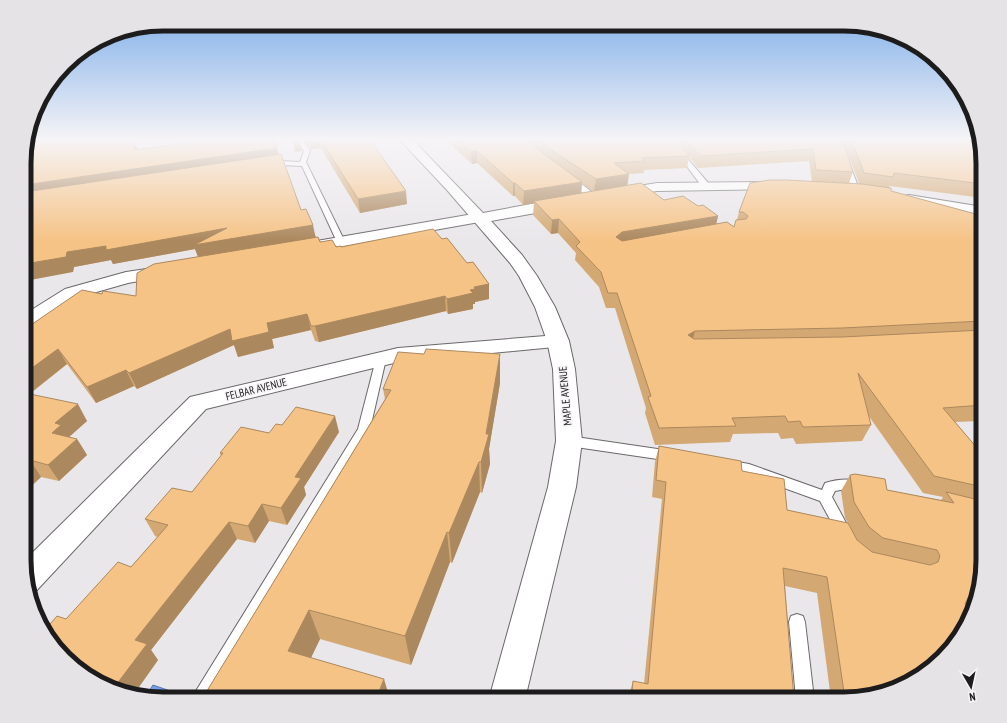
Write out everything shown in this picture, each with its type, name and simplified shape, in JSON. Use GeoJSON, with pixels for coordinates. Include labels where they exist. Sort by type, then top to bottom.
{"type":"FeatureCollection","features":[{"type":"Feature","properties":{"kind":"street","name":"MAPLE AVENUE"},"geometry":{"type":"LineString","coordinates":[[438,174],[516,259],[528,276],[546,307],[558,341],[564,369],[569,441],[562,486],[509,692]]}},
{"type":"Feature","properties":{"kind":"street"},"geometry":{"type":"LineString","coordinates":[[288,251],[657,187],[796,187]]}},
{"type":"Feature","properties":{"kind":"street"},"geometry":{"type":"LineString","coordinates":[[841,190],[863,192]]}},
{"type":"Feature","properties":{"kind":"street"},"geometry":{"type":"LineString","coordinates":[[898,197],[976,211]]}},
{"type":"Feature","properties":{"kind":"street"},"geometry":{"type":"LineString","coordinates":[[31,319],[72,293],[126,278],[180,269]]}},
{"type":"Feature","properties":{"kind":"street","name":"FELBAR AVENUE"},"geometry":{"type":"LineString","coordinates":[[32,574],[198,403],[398,354],[558,341]]}},
{"type":"Feature","properties":{"kind":"lane"},"geometry":{"type":"LineString","coordinates":[[309,174],[341,242]]}},
{"type":"Feature","properties":{"kind":"lane"},"geometry":{"type":"LineString","coordinates":[[697,174],[706,186]]}},
{"type":"Feature","properties":{"kind":"lane"},"geometry":{"type":"LineString","coordinates":[[854,174],[863,192]]}},
{"type":"Feature","properties":{"kind":"lane"},"geometry":{"type":"LineString","coordinates":[[563,175],[594,198]]}},
{"type":"Feature","properties":{"kind":"lane"},"geometry":{"type":"LineString","coordinates":[[204,692],[364,429],[381,359]]}},
{"type":"Feature","properties":{"kind":"lane"},"geometry":{"type":"LineString","coordinates":[[569,441],[684,458]]}},
{"type":"Feature","properties":{"kind":"lane"},"geometry":{"type":"LineString","coordinates":[[714,463],[744,468],[825,497],[850,544]]}},
{"type":"Feature","properties":{"kind":"lane"},"geometry":{"type":"LineString","coordinates":[[825,497],[830,487],[846,484],[868,488]]}},
{"type":"Feature","properties":{"kind":"lane"},"geometry":{"type":"LineString","coordinates":[[797,622],[804,692]]}},
{"type":"Feature","properties":{"kind":"water"},"geometry":{"type":"Polygon","coordinates":[[[153,685],[173,692],[155,692],[149,691],[153,685]]]}},
{"type":"Feature","properties":{"kind":"building"},"geometry":{"type":"Polygon","coordinates":[[[31,174],[102,174],[31,184],[31,174]]]}},
{"type":"Feature","properties":{"kind":"building"},"geometry":{"type":"Polygon","coordinates":[[[148,174],[288,174],[301,210],[306,209],[313,225],[194,245],[227,228],[106,250],[106,246],[67,252],[66,257],[31,263],[31,191],[148,174]]]}},
{"type":"Feature","properties":{"kind":"building"},"geometry":{"type":"Polygon","coordinates":[[[342,174],[394,174],[406,191],[358,199],[342,174]]]}},
{"type":"Feature","properties":{"kind":"building"},"geometry":{"type":"Polygon","coordinates":[[[503,174],[571,174],[582,182],[524,191],[503,174]]]}},
{"type":"Feature","properties":{"kind":"building"},"geometry":{"type":"Polygon","coordinates":[[[588,174],[629,174],[596,179],[588,174]]]}},
{"type":"Feature","properties":{"kind":"building"},"geometry":{"type":"Polygon","coordinates":[[[869,174],[894,174],[893,177],[869,174]]]}},
{"type":"Feature","properties":{"kind":"building"},"geometry":{"type":"Polygon","coordinates":[[[900,174],[976,174],[976,183],[900,174]]]}},
{"type":"Feature","properties":{"kind":"building"},"geometry":{"type":"Polygon","coordinates":[[[770,180],[786,180],[862,184],[891,188],[891,191],[976,214],[976,321],[842,328],[695,331],[688,335],[694,339],[842,337],[976,330],[976,406],[943,408],[976,447],[976,485],[934,476],[858,373],[871,425],[803,427],[800,421],[788,422],[785,416],[732,418],[736,426],[659,428],[648,397],[651,396],[617,293],[608,293],[601,272],[576,246],[580,242],[559,219],[552,220],[534,201],[641,183],[664,200],[683,196],[698,206],[703,205],[718,216],[622,232],[616,237],[622,241],[727,222],[734,227],[736,220],[746,219],[748,216],[743,212],[739,212],[750,183],[770,180]]]}},
{"type":"Feature","properties":{"kind":"building"},"geometry":{"type":"Polygon","coordinates":[[[433,229],[442,239],[447,238],[467,263],[473,262],[489,284],[474,287],[475,289],[470,290],[473,293],[447,299],[445,296],[315,326],[311,326],[307,314],[267,323],[269,332],[232,341],[230,329],[129,373],[126,370],[87,387],[58,349],[31,369],[31,325],[82,290],[102,294],[103,291],[136,296],[137,273],[154,264],[318,237],[320,242],[332,240],[336,247],[433,229]]]}},
{"type":"Feature","properties":{"kind":"building"},"geometry":{"type":"Polygon","coordinates":[[[426,349],[500,354],[486,434],[489,434],[481,462],[479,462],[449,533],[447,532],[405,636],[309,610],[288,651],[384,679],[379,692],[206,692],[391,390],[383,389],[398,352],[424,354],[426,349]]]}},
{"type":"Feature","properties":{"kind":"building"},"geometry":{"type":"Polygon","coordinates":[[[31,394],[78,404],[55,423],[61,425],[52,433],[77,439],[48,465],[31,460],[31,394]]]}},
{"type":"Feature","properties":{"kind":"building"},"geometry":{"type":"Polygon","coordinates":[[[296,407],[335,416],[295,477],[301,478],[281,508],[262,504],[248,526],[229,522],[135,640],[147,644],[117,683],[97,674],[83,665],[64,647],[49,625],[57,616],[66,619],[118,562],[131,567],[168,525],[145,519],[172,488],[192,492],[223,453],[220,453],[241,427],[269,433],[276,424],[282,425],[296,407]]]}},
{"type":"Feature","properties":{"kind":"building"},"geometry":{"type":"Polygon","coordinates":[[[659,446],[741,461],[742,471],[784,479],[787,510],[848,523],[857,540],[872,552],[930,565],[938,562],[940,556],[937,550],[883,538],[869,527],[854,502],[850,475],[855,474],[885,479],[887,490],[954,503],[946,492],[976,499],[976,568],[972,588],[965,604],[968,605],[966,610],[949,640],[937,653],[917,670],[886,685],[861,691],[844,692],[827,577],[783,568],[793,692],[632,692],[633,681],[648,684],[666,482],[656,480],[659,446]]]}}]}
